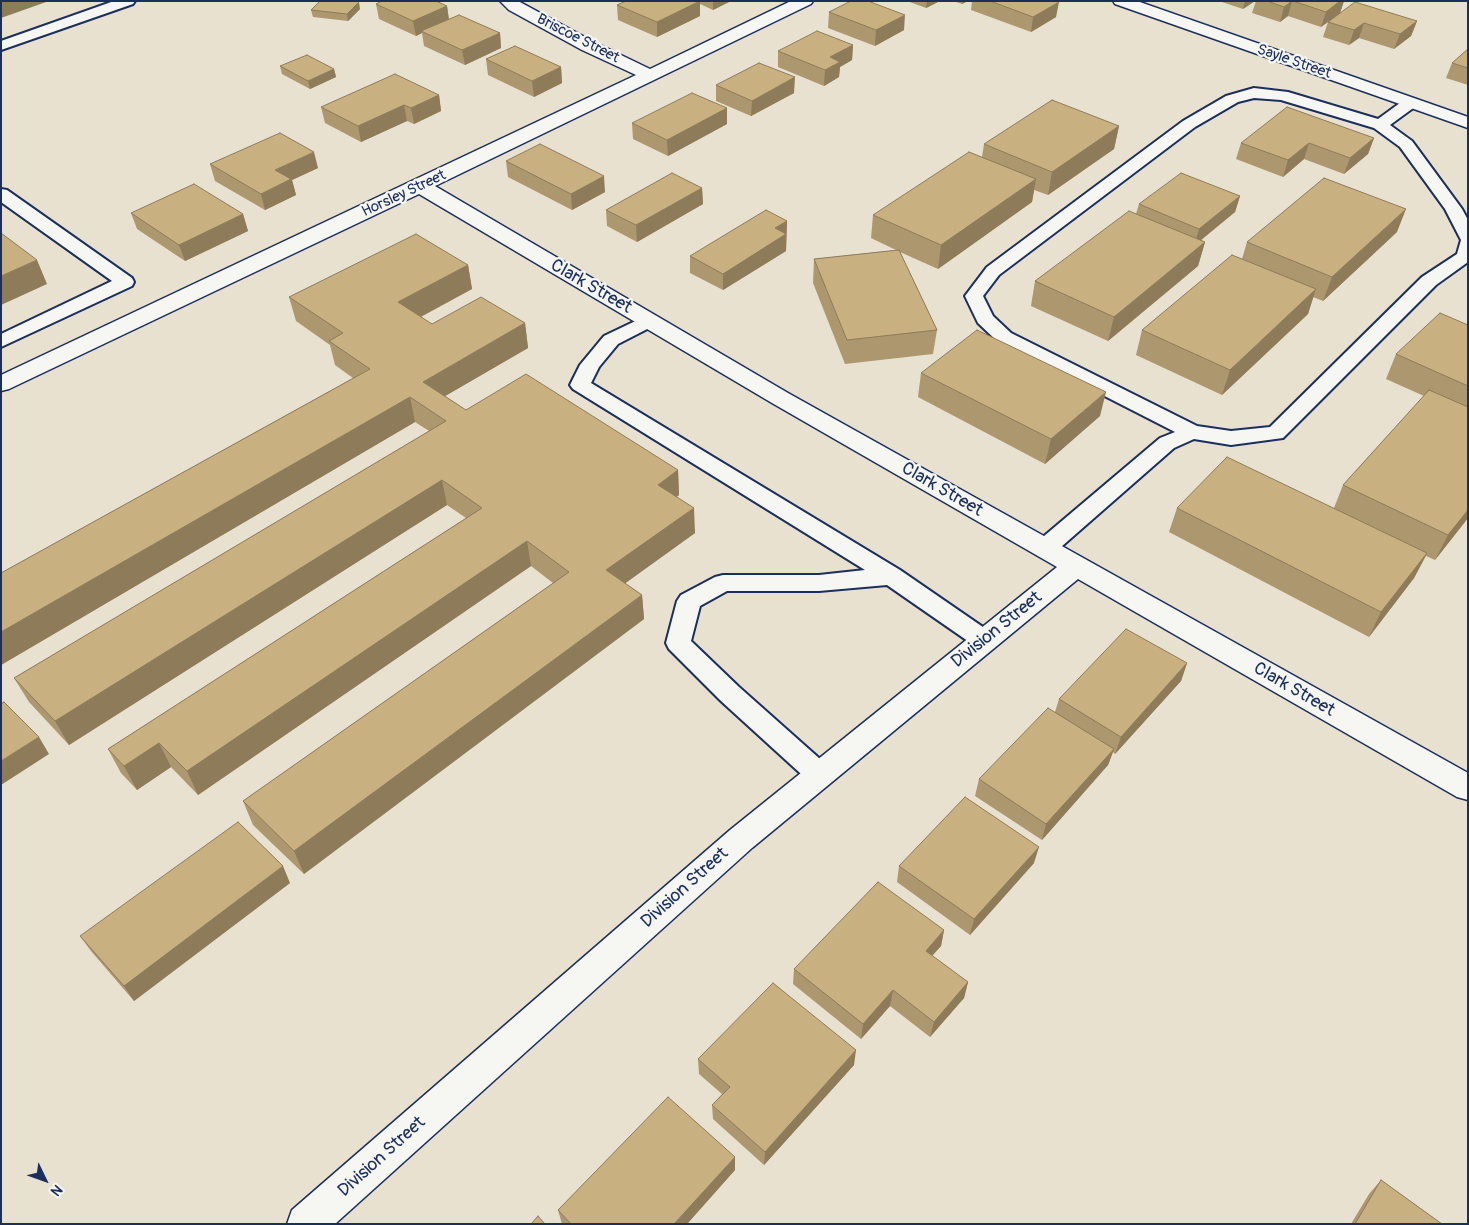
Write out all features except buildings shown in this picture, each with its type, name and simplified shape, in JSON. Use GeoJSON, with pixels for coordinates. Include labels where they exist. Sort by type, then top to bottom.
{"type":"FeatureCollection","features":[{"type":"Feature","properties":{"kind":"street","name":"Briscoe Street"},"geometry":{"type":"LineString","coordinates":[[508,1],[515,7],[588,46],[650,74]]}},
{"type":"Feature","properties":{"kind":"street","name":"Horsley Street"},"geometry":{"type":"LineString","coordinates":[[1,384],[805,1]]}},
{"type":"Feature","properties":{"kind":"street","name":"Sayle Street"},"geometry":{"type":"LineString","coordinates":[[1121,1],[1468,123]]}},
{"type":"Feature","properties":{"kind":"street","name":"Clark Street"},"geometry":{"type":"LineString","coordinates":[[420,186],[648,321],[1468,788]]}},
{"type":"Feature","properties":{"kind":"street","name":"Division Street"},"geometry":{"type":"LineString","coordinates":[[306,1224],[741,839],[1076,566]]}},
{"type":"Feature","properties":{"kind":"lane"},"geometry":{"type":"LineString","coordinates":[[1,46],[128,1]]}},
{"type":"Feature","properties":{"kind":"lane"},"geometry":{"type":"LineString","coordinates":[[1468,237],[1452,208],[1406,144],[1380,125],[1282,95],[1254,93],[1232,99],[1189,124],[993,272],[974,296],[985,319],[1004,336],[1192,432],[1231,438],[1276,433],[1429,281],[1465,256],[1468,244]]}},
{"type":"Feature","properties":{"kind":"lane"},"geometry":{"type":"LineString","coordinates":[[1380,125],[1410,103]]}},
{"type":"Feature","properties":{"kind":"lane"},"geometry":{"type":"LineString","coordinates":[[1,194],[125,282],[1,341]]}},
{"type":"Feature","properties":{"kind":"lane"},"geometry":{"type":"LineString","coordinates":[[648,321],[611,340],[590,365],[580,385],[892,576],[984,640]]}},
{"type":"Feature","properties":{"kind":"lane"},"geometry":{"type":"LineString","coordinates":[[1045,548],[1167,443],[1192,432]]}},
{"type":"Feature","properties":{"kind":"lane"},"geometry":{"type":"LineString","coordinates":[[820,775],[730,694],[678,643],[689,601],[723,584],[819,583],[892,576]]}}]}
